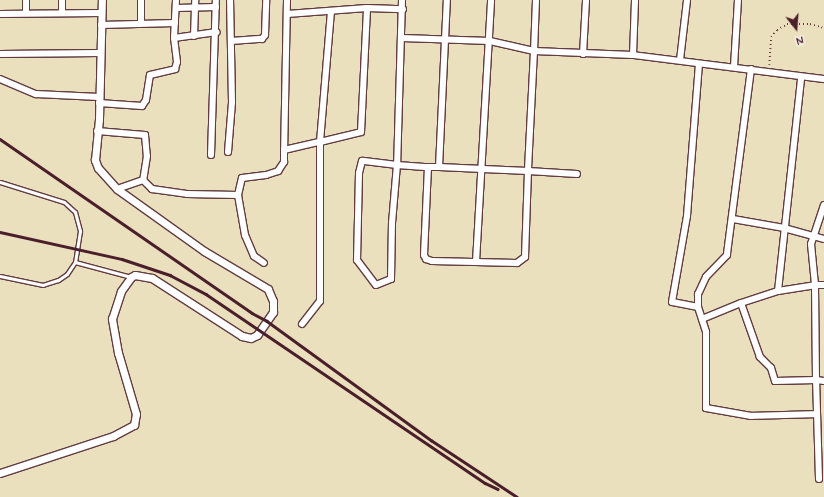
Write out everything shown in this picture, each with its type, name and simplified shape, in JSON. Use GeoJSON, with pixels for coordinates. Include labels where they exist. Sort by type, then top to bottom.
{"type":"FeatureCollection","features":[{"type":"Feature","properties":{"kind":"street"},"geometry":{"type":"LineString","coordinates":[[26,0],[26,13]]}},
{"type":"Feature","properties":{"kind":"street"},"geometry":{"type":"LineString","coordinates":[[62,0],[62,12]]}},
{"type":"Feature","properties":{"kind":"street"},"geometry":{"type":"LineString","coordinates":[[0,473],[113,436],[134,425],[136,414],[118,353],[112,318],[121,290],[131,276],[135,275],[152,278],[242,336],[251,338],[258,335],[273,312],[272,296],[260,283],[204,251],[118,189],[98,168],[95,160],[98,131],[102,0]]}},
{"type":"Feature","properties":{"kind":"street"},"geometry":{"type":"LineString","coordinates":[[141,0],[142,24]]}},
{"type":"Feature","properties":{"kind":"street"},"geometry":{"type":"LineString","coordinates":[[0,80],[36,94],[144,105],[150,75],[172,71],[177,66],[174,38],[176,0]]}},
{"type":"Feature","properties":{"kind":"street"},"geometry":{"type":"LineString","coordinates":[[194,36],[195,0]]}},
{"type":"Feature","properties":{"kind":"street"},"geometry":{"type":"LineString","coordinates":[[211,156],[217,32],[216,0]]}},
{"type":"Feature","properties":{"kind":"street"},"geometry":{"type":"LineString","coordinates":[[228,152],[232,102],[230,0]]}},
{"type":"Feature","properties":{"kind":"street"},"geometry":{"type":"LineString","coordinates":[[231,41],[262,39],[265,34],[266,0]]}},
{"type":"Feature","properties":{"kind":"street"},"geometry":{"type":"LineString","coordinates":[[264,263],[254,256],[244,235],[238,195],[242,178],[266,176],[278,171],[284,162],[287,0]]}},
{"type":"Feature","properties":{"kind":"street"},"geometry":{"type":"LineString","coordinates":[[402,0],[403,9],[397,165],[392,223],[391,279],[376,285],[357,260],[359,173],[362,161],[397,165],[428,167],[577,174]]}},
{"type":"Feature","properties":{"kind":"street"},"geometry":{"type":"LineString","coordinates":[[439,167],[447,40],[447,0]]}},
{"type":"Feature","properties":{"kind":"street"},"geometry":{"type":"LineString","coordinates":[[476,262],[483,169],[491,0]]}},
{"type":"Feature","properties":{"kind":"street"},"geometry":{"type":"LineString","coordinates":[[428,167],[424,255],[426,259],[517,263],[525,257],[536,0]]}},
{"type":"Feature","properties":{"kind":"street"},"geometry":{"type":"LineString","coordinates":[[583,54],[586,0]]}},
{"type":"Feature","properties":{"kind":"street"},"geometry":{"type":"LineString","coordinates":[[633,55],[635,0]]}},
{"type":"Feature","properties":{"kind":"street"},"geometry":{"type":"LineString","coordinates":[[680,60],[687,0]]}},
{"type":"Feature","properties":{"kind":"street"},"geometry":{"type":"LineString","coordinates":[[734,67],[738,0]]}},
{"type":"Feature","properties":{"kind":"street"},"geometry":{"type":"LineString","coordinates":[[176,8],[216,7]]}},
{"type":"Feature","properties":{"kind":"street"},"geometry":{"type":"LineString","coordinates":[[287,14],[367,8],[403,9]]}},
{"type":"Feature","properties":{"kind":"street"},"geometry":{"type":"LineString","coordinates":[[284,150],[361,132],[367,8]]}},
{"type":"Feature","properties":{"kind":"street"},"geometry":{"type":"LineString","coordinates":[[302,324],[320,301],[320,142],[331,11]]}},
{"type":"Feature","properties":{"kind":"street"},"geometry":{"type":"LineString","coordinates":[[0,14],[62,12],[101,13]]}},
{"type":"Feature","properties":{"kind":"street"},"geometry":{"type":"LineString","coordinates":[[101,25],[174,23]]}},
{"type":"Feature","properties":{"kind":"street"},"geometry":{"type":"LineString","coordinates":[[174,38],[217,32]]}},
{"type":"Feature","properties":{"kind":"street"},"geometry":{"type":"LineString","coordinates":[[402,38],[490,41],[534,51],[633,55],[680,60],[699,65],[734,67],[751,70],[768,70],[801,78],[824,79]]}},
{"type":"Feature","properties":{"kind":"street"},"geometry":{"type":"LineString","coordinates":[[0,54],[100,53]]}},
{"type":"Feature","properties":{"kind":"street"},"geometry":{"type":"LineString","coordinates":[[698,307],[672,302],[687,216],[699,65]]}},
{"type":"Feature","properties":{"kind":"street"},"geometry":{"type":"LineString","coordinates":[[751,70],[727,255],[706,277],[698,294],[698,307],[706,332],[706,408],[751,416],[817,414]]}},
{"type":"Feature","properties":{"kind":"street"},"geometry":{"type":"LineString","coordinates":[[778,291],[801,78]]}},
{"type":"Feature","properties":{"kind":"street"},"geometry":{"type":"LineString","coordinates":[[98,131],[145,135],[147,156],[143,180]]}},
{"type":"Feature","properties":{"kind":"street"},"geometry":{"type":"LineString","coordinates":[[143,180],[152,189],[163,191],[238,195]]}},
{"type":"Feature","properties":{"kind":"street"},"geometry":{"type":"LineString","coordinates":[[118,189],[143,180]]}},
{"type":"Feature","properties":{"kind":"street"},"geometry":{"type":"LineString","coordinates":[[819,479],[815,285],[811,244],[824,205]]}},
{"type":"Feature","properties":{"kind":"street"},"geometry":{"type":"LineString","coordinates":[[733,218],[784,228],[824,239]]}},
{"type":"Feature","properties":{"kind":"street"},"geometry":{"type":"LineString","coordinates":[[702,319],[741,303],[778,291],[824,285]]}},
{"type":"Feature","properties":{"kind":"street"},"geometry":{"type":"LineString","coordinates":[[741,303],[760,357],[771,368],[775,381],[824,381]]}},
{"type":"Feature","properties":{"kind":"lane"},"geometry":{"type":"LineString","coordinates":[[0,182],[32,190],[64,202],[76,212],[80,231],[75,262],[67,274],[43,285],[0,276]]}},
{"type":"Feature","properties":{"kind":"lane"},"geometry":{"type":"LineString","coordinates":[[75,262],[131,276]]}},
{"type":"Feature","properties":{"kind":"path"},"geometry":{"type":"LineString","coordinates":[[768,70],[771,37],[777,30],[787,24],[810,24],[824,28]]}},
{"type":"Feature","properties":{"kind":"railway"},"geometry":{"type":"LineString","coordinates":[[0,139],[252,313],[267,321],[431,440],[517,497]]}},
{"type":"Feature","properties":{"kind":"railway"},"geometry":{"type":"LineString","coordinates":[[0,232],[122,259],[170,275],[206,294],[485,483],[498,489]]}}]}
